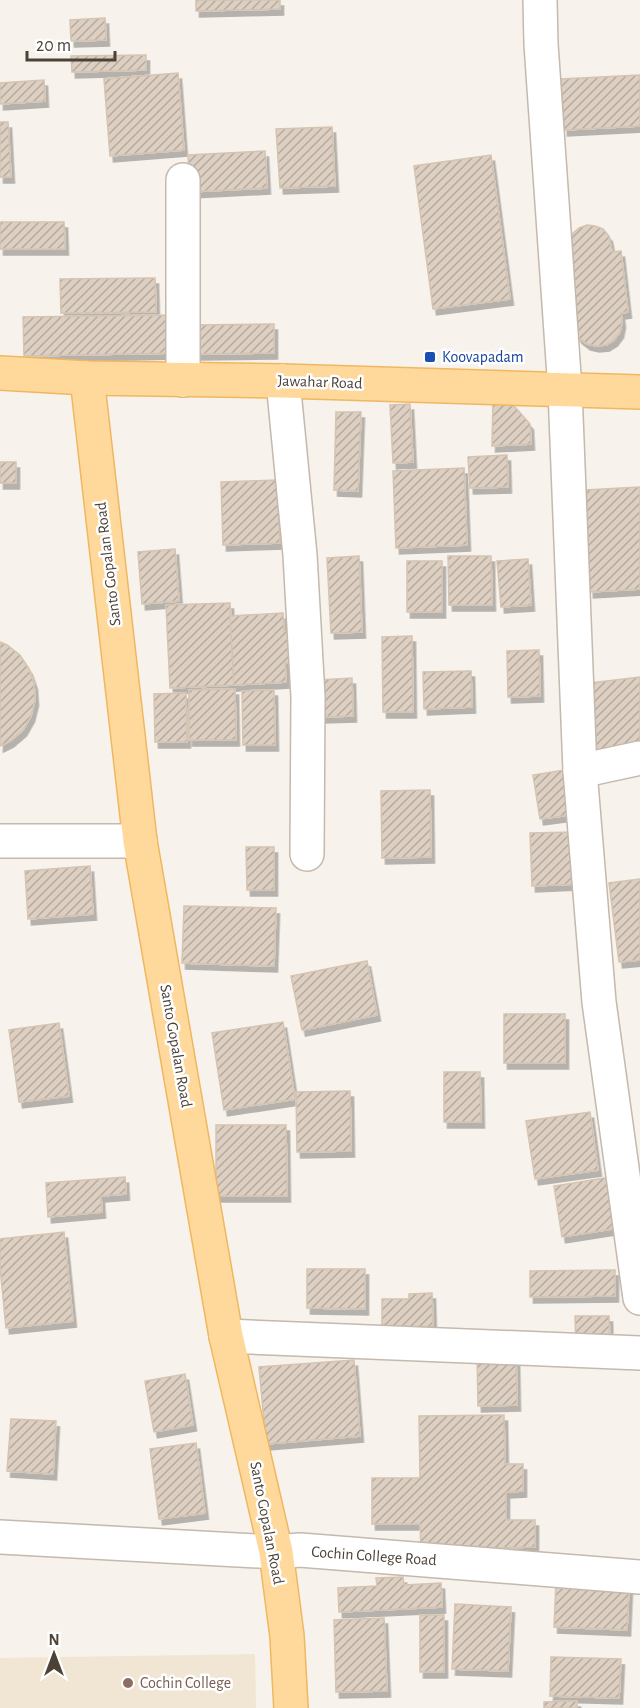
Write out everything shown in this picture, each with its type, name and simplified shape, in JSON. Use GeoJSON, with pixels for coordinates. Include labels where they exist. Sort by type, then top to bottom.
{"type":"FeatureCollection","features":[{"type":"Feature","properties":{"kind":"main road","name":"Jawahar Road"},"geometry":{"type":"LineString","coordinates":[[0,373],[87,378],[283,381],[640,392]]}},
{"type":"Feature","properties":{"kind":"main road","name":"Santo Gopalan Road"},"geometry":{"type":"LineString","coordinates":[[87,378],[140,841],[226,1336],[276,1552],[287,1636],[291,1708]]}},
{"type":"Feature","properties":{"kind":"street"},"geometry":{"type":"LineString","coordinates":[[540,0],[541,44],[565,390],[580,771],[599,1002],[640,1298]]}},
{"type":"Feature","properties":{"kind":"street"},"geometry":{"type":"LineString","coordinates":[[183,180],[183,380]]}},
{"type":"Feature","properties":{"kind":"street"},"geometry":{"type":"LineString","coordinates":[[283,381],[300,555],[307,685],[307,854]]}},
{"type":"Feature","properties":{"kind":"street"},"geometry":{"type":"LineString","coordinates":[[580,771],[640,758]]}},
{"type":"Feature","properties":{"kind":"street"},"geometry":{"type":"LineString","coordinates":[[0,841],[140,841]]}},
{"type":"Feature","properties":{"kind":"street"},"geometry":{"type":"LineString","coordinates":[[226,1336],[640,1353]]}},
{"type":"Feature","properties":{"kind":"street","name":"Cochin College Road"},"geometry":{"type":"LineString","coordinates":[[0,1537],[276,1552],[300,1550],[640,1576]]}},
{"type":"Feature","properties":{"kind":"shaded area","name":"Cochin College"},"geometry":{"type":"Polygon","coordinates":[[[255,1654],[256,1708],[0,1708],[0,1658],[255,1654]]]}},
{"type":"Feature","properties":{"kind":"building"},"geometry":{"type":"Polygon","coordinates":[[[196,0],[280,0],[280,9],[196,11],[196,0]]]}},
{"type":"Feature","properties":{"kind":"building"},"geometry":{"type":"Polygon","coordinates":[[[105,18],[106,40],[71,41],[70,20],[105,18]]]}},
{"type":"Feature","properties":{"kind":"building"},"geometry":{"type":"Polygon","coordinates":[[[146,55],[146,70],[72,72],[71,56],[146,55]]]}},
{"type":"Feature","properties":{"kind":"building"},"geometry":{"type":"Polygon","coordinates":[[[178,73],[184,150],[110,156],[104,79],[178,73]]]}},
{"type":"Feature","properties":{"kind":"building"},"geometry":{"type":"Polygon","coordinates":[[[640,75],[640,126],[564,130],[561,79],[640,75]]]}},
{"type":"Feature","properties":{"kind":"building"},"geometry":{"type":"Polygon","coordinates":[[[44,80],[45,101],[0,104],[0,83],[44,80]]]}},
{"type":"Feature","properties":{"kind":"building"},"geometry":{"type":"Polygon","coordinates":[[[0,122],[8,122],[11,177],[0,177],[0,122]]]}},
{"type":"Feature","properties":{"kind":"building"},"geometry":{"type":"Polygon","coordinates":[[[332,127],[335,186],[280,188],[276,129],[332,127]]]}},
{"type":"Feature","properties":{"kind":"building"},"geometry":{"type":"Polygon","coordinates":[[[265,151],[267,188],[190,192],[188,155],[265,151]]]}},
{"type":"Feature","properties":{"kind":"building"},"geometry":{"type":"Polygon","coordinates":[[[491,155],[510,299],[433,309],[414,166],[491,155]]]}},
{"type":"Feature","properties":{"kind":"building"},"geometry":{"type":"Polygon","coordinates":[[[0,222],[64,222],[65,249],[0,249],[0,222]]]}},
{"type":"Feature","properties":{"kind":"building"},"geometry":{"type":"Polygon","coordinates":[[[587,225],[603,229],[609,236],[612,252],[621,251],[628,312],[621,313],[620,332],[606,345],[587,344],[574,330],[568,242],[572,234],[587,225]]]}},
{"type":"Feature","properties":{"kind":"building"},"geometry":{"type":"Polygon","coordinates":[[[155,278],[156,312],[61,313],[60,279],[155,278]]]}},
{"type":"Feature","properties":{"kind":"building"},"geometry":{"type":"Polygon","coordinates":[[[176,315],[177,353],[24,356],[23,317],[176,315]]]}},
{"type":"Feature","properties":{"kind":"building"},"geometry":{"type":"Polygon","coordinates":[[[274,324],[274,353],[196,354],[195,325],[274,324]]]}},
{"type":"Feature","properties":{"kind":"building"},"geometry":{"type":"Polygon","coordinates":[[[507,398],[530,424],[531,444],[492,446],[493,399],[507,398]]]}},
{"type":"Feature","properties":{"kind":"building"},"geometry":{"type":"Polygon","coordinates":[[[410,404],[413,462],[393,463],[390,405],[410,404]]]}},
{"type":"Feature","properties":{"kind":"building"},"geometry":{"type":"Polygon","coordinates":[[[336,412],[361,412],[358,491],[334,490],[336,412]]]}},
{"type":"Feature","properties":{"kind":"building"},"geometry":{"type":"Polygon","coordinates":[[[507,455],[508,487],[470,488],[468,457],[507,455]]]}},
{"type":"Feature","properties":{"kind":"building"},"geometry":{"type":"Polygon","coordinates":[[[0,462],[16,462],[16,483],[0,483],[0,462]]]}},
{"type":"Feature","properties":{"kind":"building"},"geometry":{"type":"Polygon","coordinates":[[[464,468],[467,545],[396,548],[393,471],[464,468]]]}},
{"type":"Feature","properties":{"kind":"building"},"geometry":{"type":"Polygon","coordinates":[[[277,480],[280,543],[223,545],[221,482],[277,480]]]}},
{"type":"Feature","properties":{"kind":"building"},"geometry":{"type":"Polygon","coordinates":[[[640,487],[640,589],[590,592],[585,490],[640,487]]]}},
{"type":"Feature","properties":{"kind":"building"},"geometry":{"type":"Polygon","coordinates":[[[175,549],[179,601],[142,604],[138,552],[175,549]]]}},
{"type":"Feature","properties":{"kind":"building"},"geometry":{"type":"Polygon","coordinates":[[[359,556],[362,632],[331,633],[327,558],[359,556]]]}},
{"type":"Feature","properties":{"kind":"building"},"geometry":{"type":"Polygon","coordinates":[[[448,556],[491,556],[492,605],[449,605],[448,556]]]}},
{"type":"Feature","properties":{"kind":"building"},"geometry":{"type":"Polygon","coordinates":[[[528,559],[531,605],[501,607],[497,561],[528,559]]]}},
{"type":"Feature","properties":{"kind":"building"},"geometry":{"type":"Polygon","coordinates":[[[407,561],[442,561],[442,612],[407,612],[407,561]]]}},
{"type":"Feature","properties":{"kind":"building"},"geometry":{"type":"Polygon","coordinates":[[[230,603],[234,685],[170,688],[166,605],[230,603]]]}},
{"type":"Feature","properties":{"kind":"building"},"geometry":{"type":"Polygon","coordinates":[[[283,613],[284,631],[300,630],[302,662],[285,663],[286,682],[234,685],[230,616],[283,613]]]}},
{"type":"Feature","properties":{"kind":"building"},"geometry":{"type":"Polygon","coordinates":[[[412,636],[413,712],[383,712],[382,637],[412,636]]]}},
{"type":"Feature","properties":{"kind":"building"},"geometry":{"type":"Polygon","coordinates":[[[0,642],[20,655],[29,669],[34,684],[35,700],[31,716],[23,730],[0,746],[0,642]]]}},
{"type":"Feature","properties":{"kind":"building"},"geometry":{"type":"Polygon","coordinates":[[[539,650],[540,696],[508,697],[507,651],[539,650]]]}},
{"type":"Feature","properties":{"kind":"building"},"geometry":{"type":"Polygon","coordinates":[[[471,671],[472,707],[424,709],[423,672],[471,671]]]}},
{"type":"Feature","properties":{"kind":"building"},"geometry":{"type":"Polygon","coordinates":[[[640,677],[640,746],[590,752],[582,684],[640,677]]]}},
{"type":"Feature","properties":{"kind":"building"},"geometry":{"type":"Polygon","coordinates":[[[352,678],[353,716],[320,717],[318,680],[352,678]]]}},
{"type":"Feature","properties":{"kind":"building"},"geometry":{"type":"Polygon","coordinates":[[[235,689],[236,740],[189,740],[189,690],[235,689]]]}},
{"type":"Feature","properties":{"kind":"building"},"geometry":{"type":"Polygon","coordinates":[[[274,690],[275,745],[243,745],[242,691],[274,690]]]}},
{"type":"Feature","properties":{"kind":"building"},"geometry":{"type":"Polygon","coordinates":[[[186,693],[187,742],[155,742],[154,694],[186,693]]]}},
{"type":"Feature","properties":{"kind":"building"},"geometry":{"type":"Polygon","coordinates":[[[570,769],[577,814],[540,819],[533,775],[570,769]]]}},
{"type":"Feature","properties":{"kind":"building"},"geometry":{"type":"Polygon","coordinates":[[[430,790],[431,857],[382,858],[381,791],[430,790]]]}},
{"type":"Feature","properties":{"kind":"building"},"geometry":{"type":"Polygon","coordinates":[[[574,832],[575,884],[532,886],[530,833],[574,832]]]}},
{"type":"Feature","properties":{"kind":"building"},"geometry":{"type":"Polygon","coordinates":[[[246,847],[274,847],[274,890],[247,890],[246,847]]]}},
{"type":"Feature","properties":{"kind":"building"},"geometry":{"type":"Polygon","coordinates":[[[90,866],[93,914],[28,919],[25,871],[90,866]]]}},
{"type":"Feature","properties":{"kind":"building"},"geometry":{"type":"Polygon","coordinates":[[[640,879],[640,960],[619,962],[609,883],[640,879]]]}},
{"type":"Feature","properties":{"kind":"building"},"geometry":{"type":"Polygon","coordinates":[[[184,906],[276,908],[274,966],[182,963],[184,906]]]}},
{"type":"Feature","properties":{"kind":"building"},"geometry":{"type":"Polygon","coordinates":[[[367,961],[377,1015],[302,1030],[291,976],[367,961]]]}},
{"type":"Feature","properties":{"kind":"building"},"geometry":{"type":"Polygon","coordinates":[[[504,1014],[565,1014],[565,1063],[504,1063],[504,1014]]]}},
{"type":"Feature","properties":{"kind":"building"},"geometry":{"type":"Polygon","coordinates":[[[283,1022],[295,1099],[224,1110],[212,1033],[283,1022]]]}},
{"type":"Feature","properties":{"kind":"building"},"geometry":{"type":"Polygon","coordinates":[[[59,1023],[69,1096],[19,1102],[9,1030],[59,1023]]]}},
{"type":"Feature","properties":{"kind":"building"},"geometry":{"type":"Polygon","coordinates":[[[444,1072],[480,1072],[481,1122],[444,1122],[444,1072]]]}},
{"type":"Feature","properties":{"kind":"building"},"geometry":{"type":"Polygon","coordinates":[[[350,1091],[351,1151],[297,1152],[296,1092],[350,1091]]]}},
{"type":"Feature","properties":{"kind":"building"},"geometry":{"type":"Polygon","coordinates":[[[590,1112],[598,1170],[535,1179],[526,1121],[590,1112]]]}},
{"type":"Feature","properties":{"kind":"building"},"geometry":{"type":"Polygon","coordinates":[[[216,1125],[286,1125],[287,1196],[216,1196],[216,1125]]]}},
{"type":"Feature","properties":{"kind":"building"},"geometry":{"type":"Polygon","coordinates":[[[125,1177],[126,1194],[101,1196],[102,1212],[48,1217],[46,1183],[125,1177]]]}},
{"type":"Feature","properties":{"kind":"building"},"geometry":{"type":"Polygon","coordinates":[[[610,1177],[619,1228],[562,1237],[554,1186],[610,1177]]]}},
{"type":"Feature","properties":{"kind":"building"},"geometry":{"type":"Polygon","coordinates":[[[64,1232],[73,1321],[6,1328],[0,1267],[0,1239],[64,1232]]]}},
{"type":"Feature","properties":{"kind":"building"},"geometry":{"type":"Polygon","coordinates":[[[307,1269],[365,1269],[365,1309],[307,1308],[307,1269]]]}},
{"type":"Feature","properties":{"kind":"building"},"geometry":{"type":"Polygon","coordinates":[[[615,1270],[615,1296],[530,1297],[530,1271],[615,1270]]]}},
{"type":"Feature","properties":{"kind":"building"},"geometry":{"type":"Polygon","coordinates":[[[432,1293],[433,1327],[382,1327],[382,1299],[409,1299],[409,1294],[432,1293]]]}},
{"type":"Feature","properties":{"kind":"building"},"geometry":{"type":"Polygon","coordinates":[[[575,1316],[609,1316],[610,1347],[576,1348],[575,1316]]]}},
{"type":"Feature","properties":{"kind":"building"},"geometry":{"type":"Polygon","coordinates":[[[516,1352],[517,1405],[478,1406],[477,1353],[516,1352]]]}},
{"type":"Feature","properties":{"kind":"building"},"geometry":{"type":"Polygon","coordinates":[[[354,1360],[360,1436],[266,1444],[259,1367],[354,1360]]]}},
{"type":"Feature","properties":{"kind":"building"},"geometry":{"type":"Polygon","coordinates":[[[185,1374],[193,1425],[154,1432],[145,1381],[185,1374]]]}},
{"type":"Feature","properties":{"kind":"building"},"geometry":{"type":"Polygon","coordinates":[[[504,1415],[505,1464],[523,1464],[523,1491],[506,1492],[506,1520],[535,1520],[535,1547],[421,1550],[420,1524],[372,1524],[372,1478],[420,1478],[419,1416],[504,1415]]]}},
{"type":"Feature","properties":{"kind":"building"},"geometry":{"type":"Polygon","coordinates":[[[11,1419],[56,1421],[53,1474],[7,1471],[11,1419]]]}},
{"type":"Feature","properties":{"kind":"building"},"geometry":{"type":"Polygon","coordinates":[[[196,1443],[205,1513],[159,1519],[150,1449],[196,1443]]]}},
{"type":"Feature","properties":{"kind":"building"},"geometry":{"type":"Polygon","coordinates":[[[403,1577],[404,1585],[441,1583],[442,1607],[339,1612],[338,1588],[377,1586],[376,1578],[403,1577]]]}},
{"type":"Feature","properties":{"kind":"building"},"geometry":{"type":"Polygon","coordinates":[[[556,1583],[629,1587],[627,1630],[554,1627],[556,1583]]]}},
{"type":"Feature","properties":{"kind":"building"},"geometry":{"type":"Polygon","coordinates":[[[455,1604],[511,1607],[508,1671],[452,1669],[455,1604]]]}},
{"type":"Feature","properties":{"kind":"building"},"geometry":{"type":"Polygon","coordinates":[[[420,1615],[444,1615],[444,1672],[420,1672],[420,1615]]]}},
{"type":"Feature","properties":{"kind":"building"},"geometry":{"type":"Polygon","coordinates":[[[384,1618],[387,1691],[336,1692],[334,1620],[384,1618]]]}},
{"type":"Feature","properties":{"kind":"building"},"geometry":{"type":"Polygon","coordinates":[[[551,1657],[621,1659],[619,1698],[550,1696],[551,1657]]]}},
{"type":"Feature","properties":{"kind":"building"},"geometry":{"type":"Polygon","coordinates":[[[577,1701],[577,1708],[544,1708],[544,1702],[577,1701]]]}},
{"type":"Feature","properties":{"kind":"place","name":"Koovapadam"},"geometry":{"type":"Point","coordinates":[430,357]}},
{"type":"Feature","properties":{"kind":"place","name":"Cochin College"},"geometry":{"type":"Point","coordinates":[128,1683]}}]}
